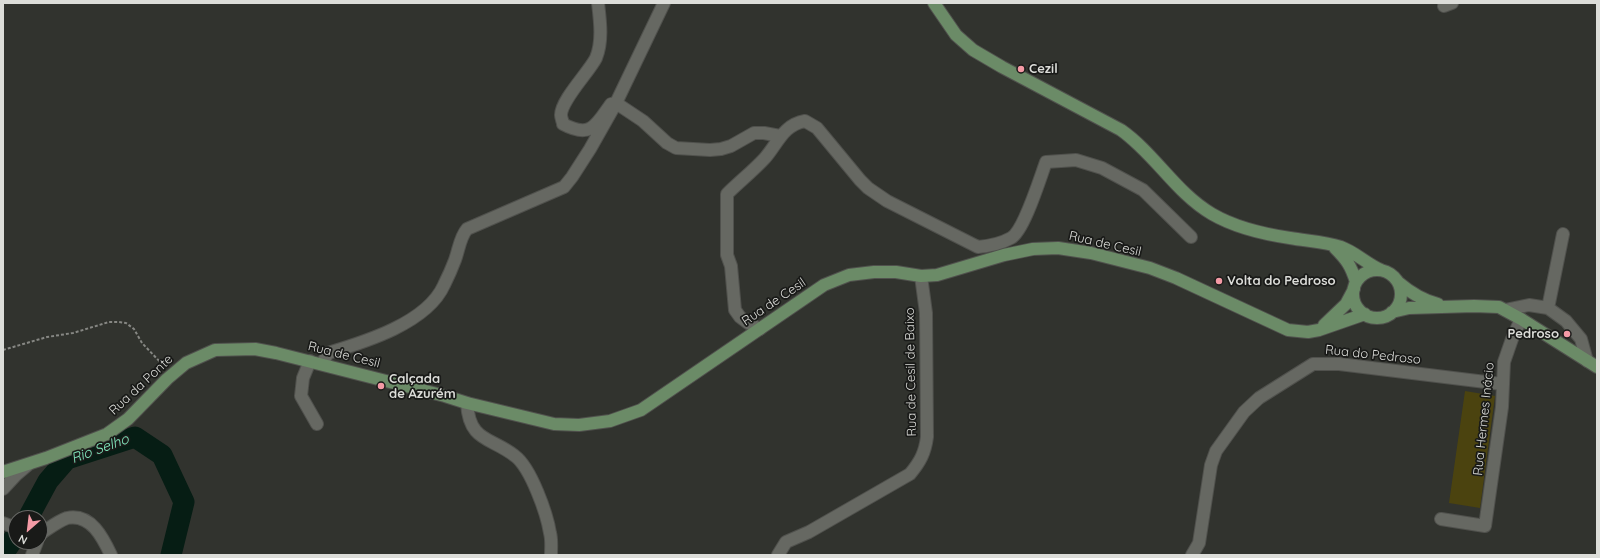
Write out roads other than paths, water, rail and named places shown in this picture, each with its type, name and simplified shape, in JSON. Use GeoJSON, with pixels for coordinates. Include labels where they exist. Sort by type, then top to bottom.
{"type":"FeatureCollection","features":[{"type":"Feature","properties":{"kind":"main road"},"geometry":{"type":"LineString","coordinates":[[934,3],[956,35],[973,50],[1002,68],[1121,130],[1136,142],[1182,192],[1212,214],[1233,224],[1255,231],[1343,248],[1381,270],[1388,272],[1411,293],[1424,301],[1449,306]]}},
{"type":"Feature","properties":{"kind":"main road"},"geometry":{"type":"LineString","coordinates":[[1331,245],[1344,256],[1353,271],[1355,286],[1354,297],[1356,304],[1365,314],[1379,317],[1386,316],[1392,312],[1397,306],[1401,295],[1398,282]]}},
{"type":"Feature","properties":{"kind":"main road","name":"Rua de Cesil"},"geometry":{"type":"LineString","coordinates":[[255,349],[322,364],[467,403],[554,424],[579,425],[610,421],[641,410],[824,285],[849,275],[874,272],[896,272],[921,276],[937,275],[1004,255],[1033,249],[1058,248],[1091,253],[1150,268],[1176,278],[1288,330],[1308,332],[1319,330],[1365,314]]}},
{"type":"Feature","properties":{"kind":"main road"},"geometry":{"type":"LineString","coordinates":[[1319,330],[1346,304],[1355,286],[1366,272],[1381,270]]}},
{"type":"Feature","properties":{"kind":"main road"},"geometry":{"type":"LineString","coordinates":[[1392,312],[1409,308],[1491,306],[1505,310],[1521,319],[1592,364]]}},
{"type":"Feature","properties":{"kind":"main road","name":"Rua da Ponte"},"geometry":{"type":"LineString","coordinates":[[3,472],[31,463],[106,434],[128,419],[186,363],[215,350],[255,349]]}},
{"type":"Feature","properties":{"kind":"street"},"geometry":{"type":"LineString","coordinates":[[598,3],[600,18],[600,42],[596,58],[565,105],[561,115],[564,124],[574,130],[586,131],[596,125],[610,104],[616,103],[643,121],[666,143],[676,148],[710,150],[721,149],[731,146],[754,133],[780,136]]}},
{"type":"Feature","properties":{"kind":"street"},"geometry":{"type":"LineString","coordinates":[[322,364],[328,353],[370,340],[405,322],[426,308],[443,287],[455,260],[463,233],[467,228],[564,187],[572,178],[616,103],[664,3]]}},
{"type":"Feature","properties":{"kind":"street"},"geometry":{"type":"LineString","coordinates":[[760,329],[740,317],[735,310],[731,266],[727,255],[726,194],[766,157],[780,136],[798,122],[805,121],[817,128],[868,188],[887,201],[978,247],[987,246],[1012,237],[1021,227],[1046,162],[1076,160],[1102,168],[1143,190],[1191,237]]}},
{"type":"Feature","properties":{"kind":"street"},"geometry":{"type":"LineString","coordinates":[[1548,308],[1563,234]]}},
{"type":"Feature","properties":{"kind":"street"},"geometry":{"type":"LineString","coordinates":[[978,247],[980,262]]}},
{"type":"Feature","properties":{"kind":"street","name":"Rua de Cesil de Baixo"},"geometry":{"type":"LineString","coordinates":[[778,555],[786,542],[809,532],[910,474],[920,462],[925,450],[927,437],[926,313],[921,276]]}},
{"type":"Feature","properties":{"kind":"street"},"geometry":{"type":"LineString","coordinates":[[1505,310],[1529,305],[1548,308],[1566,321],[1581,339],[1592,364]]}},
{"type":"Feature","properties":{"kind":"street","name":"Rua Hermes Inácio"},"geometry":{"type":"LineString","coordinates":[[1441,519],[1486,526],[1502,407],[1504,362],[1521,319]]}},
{"type":"Feature","properties":{"kind":"street"},"geometry":{"type":"LineString","coordinates":[[310,361],[302,378],[301,396],[317,424]]}},
{"type":"Feature","properties":{"kind":"street","name":"Rua do Pedroso"},"geometry":{"type":"LineString","coordinates":[[1192,555],[1199,543],[1211,465],[1216,451],[1244,412],[1254,402],[1313,364],[1339,364],[1502,384]]}},
{"type":"Feature","properties":{"kind":"street"},"geometry":{"type":"LineString","coordinates":[[467,403],[468,415],[475,430],[485,440],[516,456],[532,479],[550,534],[552,555]]}},
{"type":"Feature","properties":{"kind":"street"},"geometry":{"type":"LineString","coordinates":[[3,490],[16,474],[31,463]]}},
{"type":"Feature","properties":{"kind":"street"},"geometry":{"type":"LineString","coordinates":[[48,529],[67,518],[80,519],[92,524],[101,534],[112,555]]}},
{"type":"Feature","properties":{"kind":"waterway","name":"Rio Selho"},"geometry":{"type":"LineString","coordinates":[[32,510],[48,481],[67,459],[135,437],[162,455],[184,502],[171,555]]}},
{"type":"Feature","properties":{"kind":"waterway","name":"Rio Selho"},"geometry":{"type":"LineString","coordinates":[[3,550],[8,547]]}},
{"type":"Feature","properties":{"kind":"place","name":"Cezil"},"geometry":{"type":"Point","coordinates":[1021,69]}},
{"type":"Feature","properties":{"kind":"place","name":"Volta do Pedroso"},"geometry":{"type":"Point","coordinates":[1219,281]}},
{"type":"Feature","properties":{"kind":"place","name":"Pedroso"},"geometry":{"type":"Point","coordinates":[1567,334]}},
{"type":"Feature","properties":{"kind":"place","name":"Calçada de Azurém"},"geometry":{"type":"Point","coordinates":[381,386]}}]}
